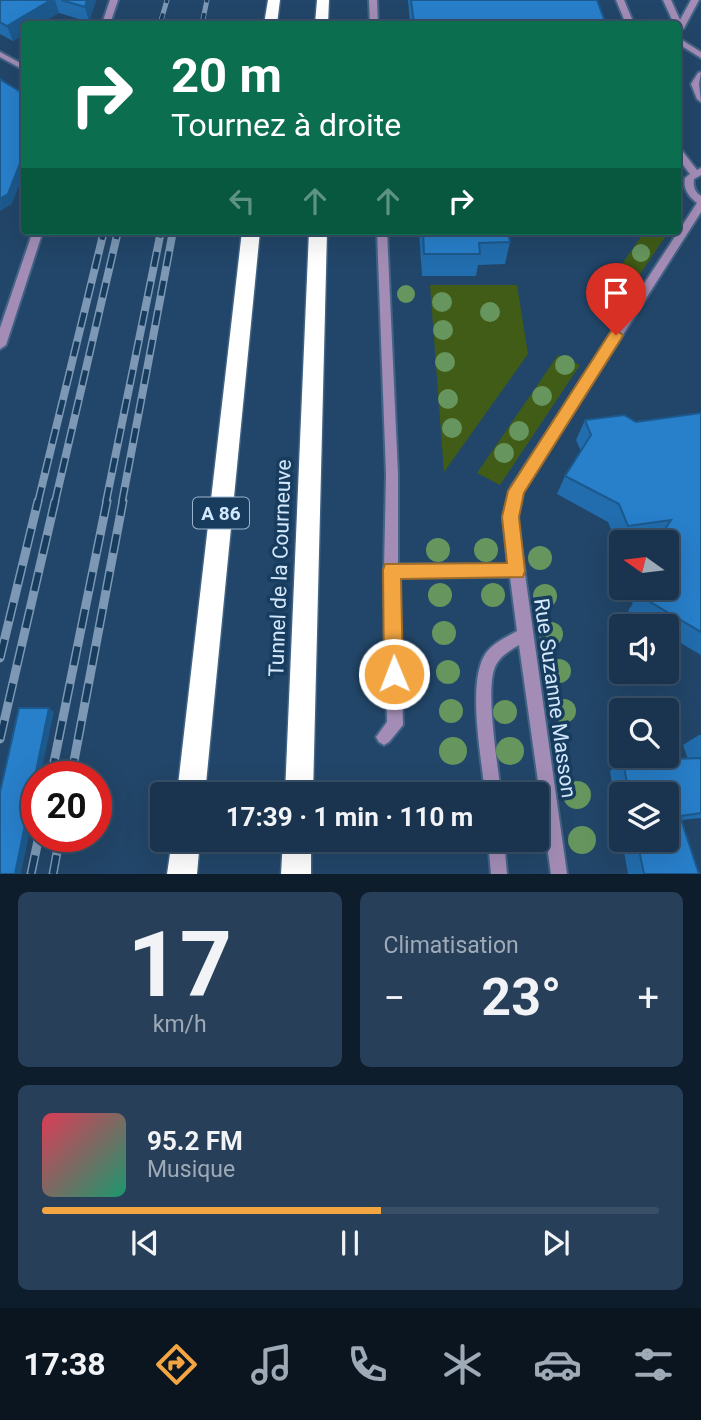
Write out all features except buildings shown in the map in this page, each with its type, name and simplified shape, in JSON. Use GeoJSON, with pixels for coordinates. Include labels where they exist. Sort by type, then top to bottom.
{"type":"FeatureCollection","features":[{"type":"Feature","properties":{"kind":"highway"},"geometry":{"type":"LineString","coordinates":[[271,21],[274,0]]}},
{"type":"Feature","properties":{"kind":"highway"},"geometry":{"type":"LineString","coordinates":[[322,21],[323,0]]}},
{"type":"Feature","properties":{"kind":"highway","name":"A 86"},"geometry":{"type":"LineString","coordinates":[[192,782],[251,235]]}},
{"type":"Feature","properties":{"kind":"highway","name":"Tunnel de la Courneuve"},"geometry":{"type":"LineString","coordinates":[[299,782],[318,235]]}},
{"type":"Feature","properties":{"kind":"highway"},"geometry":{"type":"LineString","coordinates":[[182,874],[185,852]]}},
{"type":"Feature","properties":{"kind":"highway"},"geometry":{"type":"LineString","coordinates":[[296,874],[297,852]]}},
{"type":"Feature","properties":{"kind":"street"},"geometry":{"type":"LineString","coordinates":[[107,21],[114,0]]}},
{"type":"Feature","properties":{"kind":"street"},"geometry":{"type":"LineString","coordinates":[[373,0],[374,21]]}},
{"type":"Feature","properties":{"kind":"street"},"geometry":{"type":"LineString","coordinates":[[620,0],[629,21]]}},
{"type":"Feature","properties":{"kind":"street"},"geometry":{"type":"LineString","coordinates":[[667,0],[676,21]]}},
{"type":"Feature","properties":{"kind":"street"},"geometry":{"type":"LineString","coordinates":[[681,25],[695,0]]}},
{"type":"Feature","properties":{"kind":"street"},"geometry":{"type":"LineString","coordinates":[[681,41],[701,56]]}},
{"type":"Feature","properties":{"kind":"street"},"geometry":{"type":"LineString","coordinates":[[0,54],[21,66]]}},
{"type":"Feature","properties":{"kind":"street"},"geometry":{"type":"LineString","coordinates":[[701,75],[695,83],[701,99]]}},
{"type":"Feature","properties":{"kind":"street"},"geometry":{"type":"LineString","coordinates":[[681,154],[698,172],[688,184],[701,202]]}},
{"type":"Feature","properties":{"kind":"street","name":"Rue Suzanne Masson"},"geometry":{"type":"LineString","coordinates":[[681,233],[701,202]]}},
{"type":"Feature","properties":{"kind":"street"},"geometry":{"type":"LineString","coordinates":[[0,345],[37,235]]}},
{"type":"Feature","properties":{"kind":"street"},"geometry":{"type":"LineString","coordinates":[[382,235],[392,474],[391,570],[395,725],[384,737]]}},
{"type":"Feature","properties":{"kind":"street","name":"Rue Suzanne Masson"},"geometry":{"type":"LineString","coordinates":[[559,874],[510,517],[516,491],[680,235]]}},
{"type":"Feature","properties":{"kind":"street"},"geometry":{"type":"LineString","coordinates":[[391,570],[516,571]]}},
{"type":"Feature","properties":{"kind":"street"},"geometry":{"type":"LineString","coordinates":[[492,782],[485,686],[488,664],[501,648],[525,634]]}},
{"type":"Feature","properties":{"kind":"street"},"geometry":{"type":"LineString","coordinates":[[497,852],[499,874]]}},
{"type":"Feature","properties":{"kind":"green space"},"geometry":{"type":"Polygon","coordinates":[[[642,235],[666,235],[610,319],[590,310],[642,235]]]}},
{"type":"Feature","properties":{"kind":"green space"},"geometry":{"type":"Polygon","coordinates":[[[430,285],[517,285],[528,354],[444,472],[430,285]]]}},
{"type":"Feature","properties":{"kind":"green space"},"geometry":{"type":"Polygon","coordinates":[[[558,355],[580,365],[500,485],[477,473],[558,355]]]}},
{"type":"Feature","properties":{"kind":"railway"},"geometry":{"type":"LineString","coordinates":[[161,21],[167,0]]}},
{"type":"Feature","properties":{"kind":"railway"},"geometry":{"type":"LineString","coordinates":[[203,21],[207,0]]}},
{"type":"Feature","properties":{"kind":"railway"},"geometry":{"type":"LineString","coordinates":[[38,502],[103,235]]}},
{"type":"Feature","properties":{"kind":"railway"},"geometry":{"type":"LineString","coordinates":[[55,502],[117,235]]}},
{"type":"Feature","properties":{"kind":"railway"},"geometry":{"type":"LineString","coordinates":[[106,502],[160,235]]}},
{"type":"Feature","properties":{"kind":"railway"},"geometry":{"type":"LineString","coordinates":[[122,502],[172,235]]}},
{"type":"Feature","properties":{"kind":"railway"},"geometry":{"type":"LineString","coordinates":[[0,658],[38,501]]}},
{"type":"Feature","properties":{"kind":"railway"},"geometry":{"type":"LineString","coordinates":[[0,739],[55,501]]}},
{"type":"Feature","properties":{"kind":"railway"},"geometry":{"type":"LineString","coordinates":[[54,761],[107,501]]}},
{"type":"Feature","properties":{"kind":"railway"},"geometry":{"type":"LineString","coordinates":[[74,761],[123,501]]}},
{"type":"Feature","properties":{"kind":"railway"},"geometry":{"type":"LineString","coordinates":[[31,874],[36,852]]}},
{"type":"Feature","properties":{"kind":"railway"},"geometry":{"type":"LineString","coordinates":[[53,874],[57,852]]}},
{"type":"Feature","properties":{"kind":"route"},"geometry":{"type":"LineString","coordinates":[[394,674],[391,570],[516,571],[510,517],[516,491],[616,335]]}}]}
